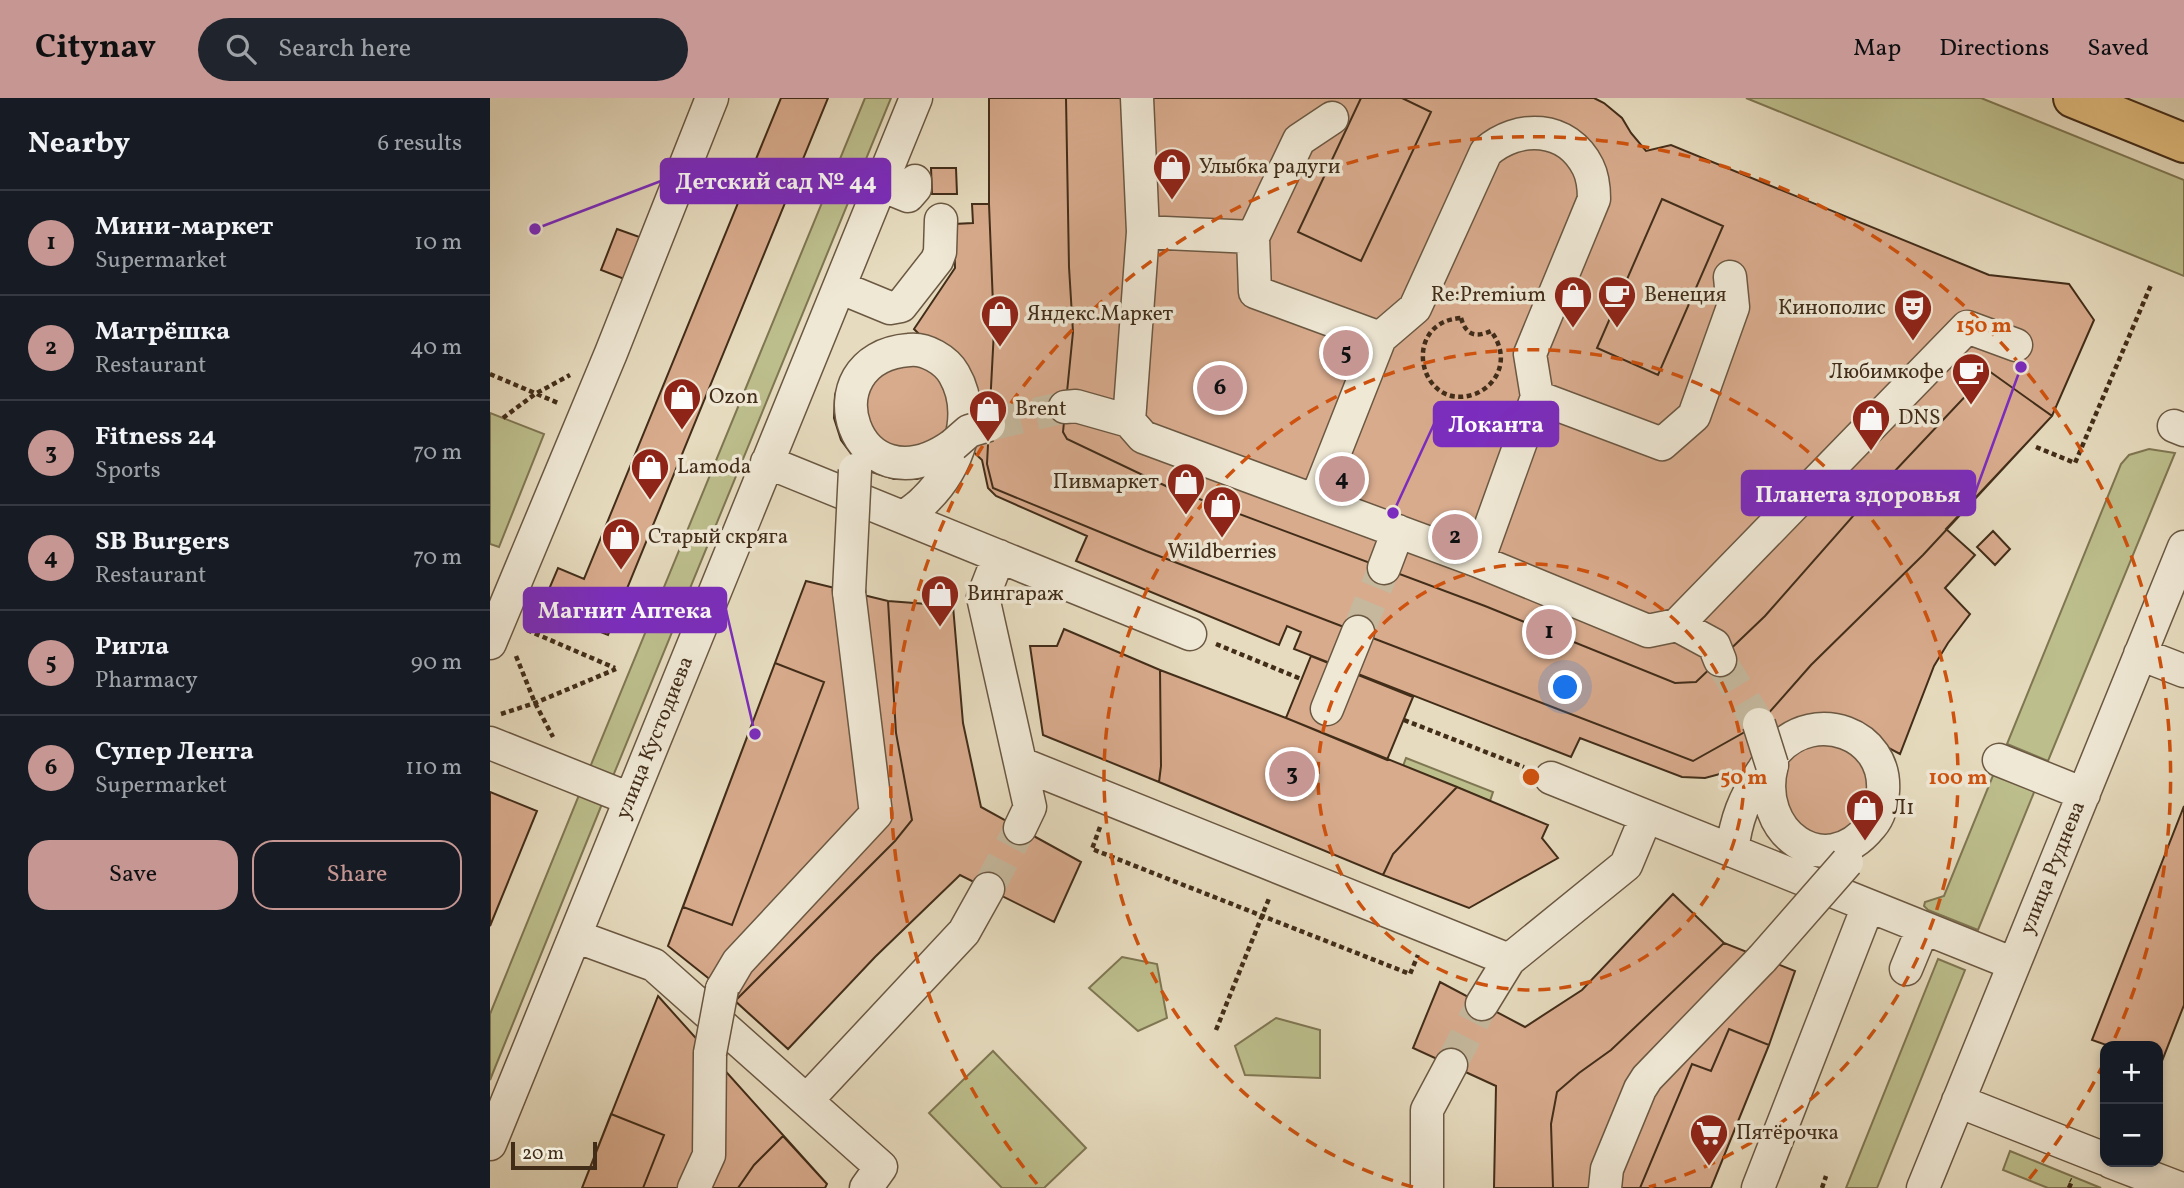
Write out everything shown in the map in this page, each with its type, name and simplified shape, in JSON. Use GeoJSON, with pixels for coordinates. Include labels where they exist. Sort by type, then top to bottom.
{"type":"FeatureCollection","features":[{"type":"Feature","properties":{"kind":"main road"},"geometry":{"type":"LineString","coordinates":[[2073,98],[2184,143]]}},
{"type":"Feature","properties":{"kind":"street"},"geometry":{"type":"LineString","coordinates":[[495,630],[611,353],[712,98]]}},
{"type":"Feature","properties":{"kind":"street","name":"улица Кустодиева"},"geometry":{"type":"LineString","coordinates":[[490,1144],[916,98]]}},
{"type":"Feature","properties":{"kind":"street"},"geometry":{"type":"LineString","coordinates":[[1129,421],[1143,232],[1137,98]]}},
{"type":"Feature","properties":{"kind":"street"},"geometry":{"type":"LineString","coordinates":[[1332,118],[1299,140],[1253,237],[1255,292],[1380,338]]}},
{"type":"Feature","properties":{"kind":"street"},"geometry":{"type":"LineString","coordinates":[[1316,500],[1380,338],[1415,308],[1486,152],[1509,136],[1538,132],[1553,136],[1568,144],[1588,167],[1594,199],[1530,354],[1537,397],[1478,561]]}},
{"type":"Feature","properties":{"kind":"street"},"geometry":{"type":"LineString","coordinates":[[881,185],[908,196],[915,188],[915,181]]}},
{"type":"Feature","properties":{"kind":"street"},"geometry":{"type":"LineString","coordinates":[[1143,232],[1253,237]]}},
{"type":"Feature","properties":{"kind":"street"},"geometry":{"type":"LineString","coordinates":[[839,287],[890,308],[901,306],[932,273]]}},
{"type":"Feature","properties":{"kind":"street"},"geometry":{"type":"LineString","coordinates":[[1537,397],[1662,444],[1693,416],[1732,307],[1730,277]]}},
{"type":"Feature","properties":{"kind":"street"},"geometry":{"type":"LineString","coordinates":[[1065,407],[1076,406],[1129,421],[1143,437],[1478,561],[1648,631],[1677,625],[1967,327],[2016,345]]}},
{"type":"Feature","properties":{"kind":"street"},"geometry":{"type":"LineString","coordinates":[[905,517],[926,500],[968,436],[962,392],[953,372],[941,360],[914,349],[880,358],[857,378],[850,404],[858,437],[864,446],[883,459],[918,463],[941,453],[968,436]]}},
{"type":"Feature","properties":{"kind":"street"},"geometry":{"type":"LineString","coordinates":[[694,1188],[709,1155],[710,1053],[722,989],[738,961],[876,814],[849,592],[858,437]]}},
{"type":"Feature","properties":{"kind":"street"},"geometry":{"type":"LineString","coordinates":[[767,462],[1190,634]]}},
{"type":"Feature","properties":{"kind":"street"},"geometry":{"type":"LineString","coordinates":[[1384,568],[1398,531]]}},
{"type":"Feature","properties":{"kind":"street","name":"улица Руднева"},"geometry":{"type":"LineString","coordinates":[[1923,1188],[2184,547]]}},
{"type":"Feature","properties":{"kind":"street"},"geometry":{"type":"LineString","coordinates":[[999,556],[983,597],[1030,807],[1020,828]]}},
{"type":"Feature","properties":{"kind":"street"},"geometry":{"type":"LineString","coordinates":[[1677,625],[1713,645],[1720,660]]}},
{"type":"Feature","properties":{"kind":"street"},"geometry":{"type":"LineString","coordinates":[[1327,709],[1358,632]]}},
{"type":"Feature","properties":{"kind":"street"},"geometry":{"type":"LineString","coordinates":[[2140,654],[2184,671]]}},
{"type":"Feature","properties":{"kind":"street"},"geometry":{"type":"LineString","coordinates":[[1759,724],[1772,765],[1768,785],[1776,820],[1793,839],[1806,847],[1820,851],[1850,852]]}},
{"type":"Feature","properties":{"kind":"street"},"geometry":{"type":"LineString","coordinates":[[1605,1188],[1607,1169],[1647,1078],[1762,959],[1878,816],[1882,803],[1883,775],[1871,751],[1852,734],[1825,729],[1799,735],[1778,749],[1748,794],[1734,829],[1732,851]]}},
{"type":"Feature","properties":{"kind":"street"},"geometry":{"type":"LineString","coordinates":[[490,743],[630,799]]}},
{"type":"Feature","properties":{"kind":"street"},"geometry":{"type":"LineString","coordinates":[[2000,761],[2084,794]]}},
{"type":"Feature","properties":{"kind":"street"},"geometry":{"type":"LineString","coordinates":[[1021,764],[1509,960]]}},
{"type":"Feature","properties":{"kind":"street"},"geometry":{"type":"LineString","coordinates":[[1551,778],[1868,906],[1917,916],[2014,964]]}},
{"type":"Feature","properties":{"kind":"street"},"geometry":{"type":"LineString","coordinates":[[1482,1004],[1509,960],[1626,865],[1646,817]]}},
{"type":"Feature","properties":{"kind":"street"},"geometry":{"type":"LineString","coordinates":[[807,1100],[964,932],[988,889]]}},
{"type":"Feature","properties":{"kind":"street"},"geometry":{"type":"LineString","coordinates":[[1758,1188],[1868,906]]}},
{"type":"Feature","properties":{"kind":"street"},"geometry":{"type":"LineString","coordinates":[[1906,969],[1917,916]]}},
{"type":"Feature","properties":{"kind":"street"},"geometry":{"type":"LineString","coordinates":[[575,936],[654,965],[881,1167],[866,1188]]}},
{"type":"Feature","properties":{"kind":"street"},"geometry":{"type":"LineString","coordinates":[[1427,1188],[1427,1110],[1451,1065]]}},
{"type":"Feature","properties":{"kind":"street"},"geometry":{"type":"LineString","coordinates":[[1958,1101],[2100,1157]]}},
{"type":"Feature","properties":{"kind":"street"},"geometry":{"type":"LineString","coordinates":[[2124,1167],[2179,1188]]}},
{"type":"Feature","properties":{"kind":"path"},"geometry":{"type":"LineString","coordinates":[[2036,447],[2075,463],[2151,285]]}},
{"type":"Feature","properties":{"kind":"path"},"geometry":{"type":"LineString","coordinates":[[1461,318],[1463,326],[1470,334],[1480,336],[1490,331],[1496,337],[1501,362],[1490,384],[1480,392],[1468,396],[1443,393],[1434,386],[1423,366],[1422,354],[1424,343],[1431,332],[1440,324],[1461,318]]}},
{"type":"Feature","properties":{"kind":"path"},"geometry":{"type":"LineString","coordinates":[[503,418],[535,394],[611,353]]}},
{"type":"Feature","properties":{"kind":"path"},"geometry":{"type":"LineString","coordinates":[[490,374],[585,414]]}},
{"type":"Feature","properties":{"kind":"path"},"geometry":{"type":"LineString","coordinates":[[495,630],[575,777]]}},
{"type":"Feature","properties":{"kind":"path"},"geometry":{"type":"LineString","coordinates":[[490,718],[535,704],[616,669],[495,630]]}},
{"type":"Feature","properties":{"kind":"path"},"geometry":{"type":"LineString","coordinates":[[1190,634],[1301,679]]}},
{"type":"Feature","properties":{"kind":"path"},"geometry":{"type":"LineString","coordinates":[[1404,720],[1551,778]]}},
{"type":"Feature","properties":{"kind":"path"},"geometry":{"type":"LineString","coordinates":[[1111,800],[1092,849],[1410,974],[1429,928]]}},
{"type":"Feature","properties":{"kind":"path"},"geometry":{"type":"LineString","coordinates":[[1216,1030],[1281,869]]}},
{"type":"Feature","properties":{"kind":"path"},"geometry":{"type":"LineString","coordinates":[[1822,1188],[1826,1176]]}},
{"type":"Feature","properties":{"kind":"path"},"geometry":{"type":"LineString","coordinates":[[2062,1177],[2072,1181],[2069,1188]]}},
{"type":"Feature","properties":{"kind":"green space"},"geometry":{"type":"Polygon","coordinates":[[[865,98],[891,98],[611,781],[588,772],[865,98]]]}},
{"type":"Feature","properties":{"kind":"green space"},"geometry":{"type":"Polygon","coordinates":[[[1746,98],[1981,98],[2184,180],[2184,276],[1746,98]]]}},
{"type":"Feature","properties":{"kind":"green space"},"geometry":{"type":"Polygon","coordinates":[[[490,413],[544,434],[499,547],[490,544],[490,413]]]}},
{"type":"Feature","properties":{"kind":"green space"},"geometry":{"type":"Polygon","coordinates":[[[2149,449],[2175,453],[2048,761],[2007,744],[2121,464],[2129,455],[2149,449]]]}},
{"type":"Feature","properties":{"kind":"green space"},"geometry":{"type":"Polygon","coordinates":[[[1406,758],[1493,792],[1490,801],[1403,766],[1406,758]]]}},
{"type":"Feature","properties":{"kind":"green space"},"geometry":{"type":"Polygon","coordinates":[[[1994,773],[2035,790],[1978,930],[1924,906],[1925,902],[1944,896],[1994,773]]]}},
{"type":"Feature","properties":{"kind":"green space"},"geometry":{"type":"Polygon","coordinates":[[[579,795],[602,804],[490,1080],[490,1014],[579,795]]]}},
{"type":"Feature","properties":{"kind":"green space"},"geometry":{"type":"Polygon","coordinates":[[[1122,957],[1157,964],[1167,1018],[1138,1031],[1089,988],[1122,957]]]}},
{"type":"Feature","properties":{"kind":"green space"},"geometry":{"type":"Polygon","coordinates":[[[1938,959],[1965,970],[1877,1188],[1846,1188],[1938,959]]]}},
{"type":"Feature","properties":{"kind":"green space"},"geometry":{"type":"Polygon","coordinates":[[[1276,1018],[1320,1030],[1320,1078],[1245,1075],[1235,1046],[1276,1018]]]}},
{"type":"Feature","properties":{"kind":"green space"},"geometry":{"type":"Polygon","coordinates":[[[993,1051],[1086,1148],[1044,1188],[1002,1188],[929,1113],[993,1051]]]}},
{"type":"Feature","properties":{"kind":"green space"},"geometry":{"type":"Polygon","coordinates":[[[2010,1151],[2101,1188],[2048,1188],[2003,1170],[2010,1151]]]}},
{"type":"Feature","properties":{"kind":"building"},"geometry":{"type":"Polygon","coordinates":[[[781,98],[828,98],[608,635],[541,608],[558,568],[584,579],[781,98]]]}},
{"type":"Feature","properties":{"kind":"building"},"geometry":{"type":"Polygon","coordinates":[[[989,98],[1066,98],[1073,332],[1063,432],[1067,439],[1170,488],[1485,606],[1675,683],[1696,682],[1765,616],[1861,507],[1989,371],[2052,416],[1923,555],[1811,665],[1759,724],[1693,761],[1146,551],[993,488],[987,464],[994,330],[989,204],[989,98]]]}},
{"type":"Feature","properties":{"kind":"building"},"geometry":{"type":"Polygon","coordinates":[[[989,98],[1594,98],[1622,118],[1646,151],[1671,145],[1989,275],[2069,284],[2094,320],[2052,416],[1946,529],[1975,555],[1945,588],[1970,614],[1934,666],[1900,754],[1842,718],[1754,775],[1731,771],[1705,778],[1682,777],[1580,738],[1571,757],[1294,649],[1301,632],[1287,626],[1279,645],[1076,561],[1087,536],[996,496],[988,488],[982,460],[966,445],[923,338],[914,329],[955,268],[954,224],[973,223],[972,204],[989,204],[989,98]]]}},
{"type":"Feature","properties":{"kind":"building"},"geometry":{"type":"Polygon","coordinates":[[[1361,98],[1402,98],[1431,112],[1361,261],[1298,232],[1361,98]]]}},
{"type":"Feature","properties":{"kind":"building"},"geometry":{"type":"Polygon","coordinates":[[[931,168],[956,168],[957,194],[932,194],[931,168]]]}},
{"type":"Feature","properties":{"kind":"building"},"geometry":{"type":"Polygon","coordinates":[[[1662,199],[1723,226],[1658,375],[1597,348],[1662,199]]]}},
{"type":"Feature","properties":{"kind":"building"},"geometry":{"type":"Polygon","coordinates":[[[617,229],[648,240],[632,282],[601,270],[617,229]]]}},
{"type":"Feature","properties":{"kind":"building"},"geometry":{"type":"Polygon","coordinates":[[[898,337],[923,338],[972,436],[939,472],[917,479],[894,479],[872,472],[855,459],[841,440],[834,418],[835,395],[843,373],[857,355],[876,343],[898,337]]]}},
{"type":"Feature","properties":{"kind":"building"},"geometry":{"type":"Polygon","coordinates":[[[1993,531],[2010,549],[1995,565],[1977,547],[1993,531]]]}},
{"type":"Feature","properties":{"kind":"building"},"geometry":{"type":"Polygon","coordinates":[[[806,581],[888,601],[953,606],[963,723],[981,807],[1081,862],[1054,922],[960,875],[875,957],[788,1049],[722,989],[668,946],[806,581]]]}},
{"type":"Feature","properties":{"kind":"building"},"geometry":{"type":"Polygon","coordinates":[[[888,601],[953,606],[963,723],[981,807],[1081,862],[1054,922],[960,875],[875,957],[788,1049],[735,1001],[895,841],[912,820],[896,733],[888,601]]]}},
{"type":"Feature","properties":{"kind":"building"},"geometry":{"type":"Polygon","coordinates":[[[1064,629],[1160,670],[1159,782],[1043,735],[1030,646],[1057,646],[1064,629]]]}},
{"type":"Feature","properties":{"kind":"building"},"geometry":{"type":"Polygon","coordinates":[[[1311,656],[1413,697],[1387,760],[1286,718],[1311,656]]]}},
{"type":"Feature","properties":{"kind":"building"},"geometry":{"type":"Polygon","coordinates":[[[775,663],[824,682],[732,925],[683,907],[775,663]]]}},
{"type":"Feature","properties":{"kind":"building"},"geometry":{"type":"Polygon","coordinates":[[[1160,670],[1457,787],[1393,854],[1383,875],[1159,782],[1160,670]]]}},
{"type":"Feature","properties":{"kind":"building"},"geometry":{"type":"Polygon","coordinates":[[[1817,717],[1897,792],[1813,859],[1773,838],[1760,819],[1754,798],[1817,717]]]}},
{"type":"Feature","properties":{"kind":"building"},"geometry":{"type":"Polygon","coordinates":[[[1457,787],[1548,825],[1542,838],[1558,858],[1469,908],[1383,875],[1393,854],[1457,787]]]}},
{"type":"Feature","properties":{"kind":"building"},"geometry":{"type":"Polygon","coordinates":[[[490,792],[537,811],[490,926],[490,792]]]}},
{"type":"Feature","properties":{"kind":"building"},"geometry":{"type":"Polygon","coordinates":[[[2184,806],[2184,1005],[2163,1058],[2163,1041],[2100,1043],[2092,1040],[2184,806]]]}},
{"type":"Feature","properties":{"kind":"building"},"geometry":{"type":"Polygon","coordinates":[[[1673,894],[1724,943],[1795,971],[1769,1045],[1711,1188],[1494,1188],[1496,1086],[1413,1048],[1440,982],[1525,1027],[1582,990],[1673,894]]]}},
{"type":"Feature","properties":{"kind":"building"},"geometry":{"type":"Polygon","coordinates":[[[1673,894],[1724,943],[1611,1050],[1557,1092],[1551,1124],[1553,1188],[1494,1188],[1496,1086],[1413,1048],[1440,982],[1525,1027],[1582,990],[1673,894]]]}},
{"type":"Feature","properties":{"kind":"building"},"geometry":{"type":"Polygon","coordinates":[[[658,996],[827,1184],[825,1188],[582,1188],[658,996]]]}},
{"type":"Feature","properties":{"kind":"building"},"geometry":{"type":"Polygon","coordinates":[[[1729,1029],[1769,1045],[1711,1188],[1640,1188],[1692,1064],[1711,1071],[1729,1029]]]}},
{"type":"Feature","properties":{"kind":"building"},"geometry":{"type":"Polygon","coordinates":[[[611,1114],[664,1135],[643,1188],[582,1188],[611,1114]]]}},
{"type":"Feature","properties":{"kind":"building"},"geometry":{"type":"Polygon","coordinates":[[[783,1136],[827,1184],[825,1188],[738,1188],[754,1165],[783,1136]]]}},
{"type":"Feature","properties":{"kind":"tunnel"},"geometry":{"type":"LineString","coordinates":[[989,425],[1065,407]]}},
{"type":"Feature","properties":{"kind":"tunnel"},"geometry":{"type":"LineString","coordinates":[[1358,632],[1384,568]]}},
{"type":"Feature","properties":{"kind":"tunnel"},"geometry":{"type":"LineString","coordinates":[[1720,660],[1759,724]]}},
{"type":"Feature","properties":{"kind":"tunnel"},"geometry":{"type":"LineString","coordinates":[[988,889],[1020,828]]}},
{"type":"Feature","properties":{"kind":"tunnel"},"geometry":{"type":"LineString","coordinates":[[1451,1065],[1482,1004]]}},
{"type":"Feature","properties":{"kind":"place","name":"Улыбка радуги"},"geometry":{"type":"Point","coordinates":[1172,201]}},
{"type":"Feature","properties":{"kind":"place","name":"Детский сад № 44"},"geometry":{"type":"Point","coordinates":[535,229]}},
{"type":"Feature","properties":{"kind":"place","name":"Re:Premium"},"geometry":{"type":"Point","coordinates":[1573,329]}},
{"type":"Feature","properties":{"kind":"place","name":"Венеция"},"geometry":{"type":"Point","coordinates":[1617,329]}},
{"type":"Feature","properties":{"kind":"place","name":"Кинополис"},"geometry":{"type":"Point","coordinates":[1913,342]}},
{"type":"Feature","properties":{"kind":"place","name":"Яндекс.Маркет"},"geometry":{"type":"Point","coordinates":[1000,348]}},
{"type":"Feature","properties":{"kind":"place","name":"Ригла"},"geometry":{"type":"Point","coordinates":[1346,353]}},
{"type":"Feature","properties":{"kind":"place","name":"Планета здоровья"},"geometry":{"type":"Point","coordinates":[2021,367]}},
{"type":"Feature","properties":{"kind":"place","name":"Супер Лента"},"geometry":{"type":"Point","coordinates":[1220,388]}},
{"type":"Feature","properties":{"kind":"place","name":"Любимкофе"},"geometry":{"type":"Point","coordinates":[1971,406]}},
{"type":"Feature","properties":{"kind":"place","name":"Ozon"},"geometry":{"type":"Point","coordinates":[682,431]}},
{"type":"Feature","properties":{"kind":"place","name":"Brent"},"geometry":{"type":"Point","coordinates":[988,443]}},
{"type":"Feature","properties":{"kind":"place","name":"DNS"},"geometry":{"type":"Point","coordinates":[1871,452]}},
{"type":"Feature","properties":{"kind":"place","name":"SB Burgers"},"geometry":{"type":"Point","coordinates":[1342,479]}},
{"type":"Feature","properties":{"kind":"place","name":"Lamoda"},"geometry":{"type":"Point","coordinates":[650,501]}},
{"type":"Feature","properties":{"kind":"place","name":"Локанта"},"geometry":{"type":"Point","coordinates":[1393,513]}},
{"type":"Feature","properties":{"kind":"place","name":"Пивмаркет"},"geometry":{"type":"Point","coordinates":[1186,516]}},
{"type":"Feature","properties":{"kind":"place","name":"Матрёшка"},"geometry":{"type":"Point","coordinates":[1455,537]}},
{"type":"Feature","properties":{"kind":"place","name":"Wildberries"},"geometry":{"type":"Point","coordinates":[1222,539]}},
{"type":"Feature","properties":{"kind":"place","name":"Старый скряга"},"geometry":{"type":"Point","coordinates":[621,571]}},
{"type":"Feature","properties":{"kind":"place","name":"Вингараж"},"geometry":{"type":"Point","coordinates":[940,628]}},
{"type":"Feature","properties":{"kind":"place","name":"Мини-маркет"},"geometry":{"type":"Point","coordinates":[1549,632]}},
{"type":"Feature","properties":{"kind":"place","name":"Магнит Аптека"},"geometry":{"type":"Point","coordinates":[755,734]}},
{"type":"Feature","properties":{"kind":"place","name":"Fitness 24"},"geometry":{"type":"Point","coordinates":[1292,774]}},
{"type":"Feature","properties":{"kind":"place","name":"Л1"},"geometry":{"type":"Point","coordinates":[1865,842]}},
{"type":"Feature","properties":{"kind":"place","name":"Пятёрочка"},"geometry":{"type":"Point","coordinates":[1709,1167]}}]}
